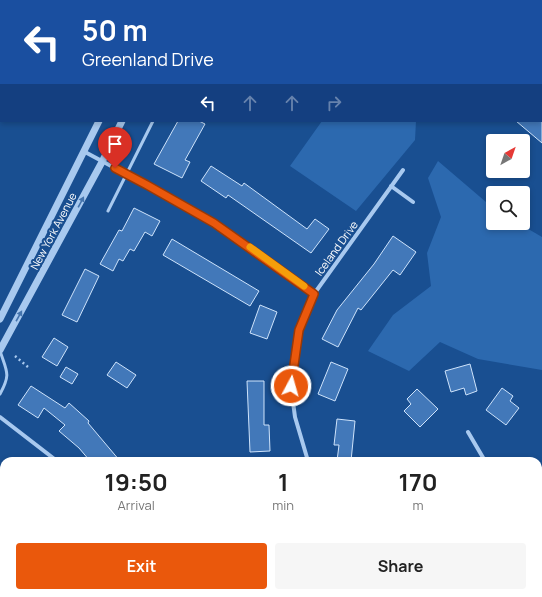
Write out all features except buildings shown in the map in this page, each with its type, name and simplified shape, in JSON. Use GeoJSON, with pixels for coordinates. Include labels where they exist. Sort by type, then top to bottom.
{"type":"FeatureCollection","features":[{"type":"Feature","properties":{"kind":"street","name":"New York Avenue"},"geometry":{"type":"LineString","coordinates":[[0,320],[85,152],[99,122]]}},
{"type":"Feature","properties":{"kind":"street","name":"New York Avenue"},"geometry":{"type":"LineString","coordinates":[[0,351],[102,162],[122,122]]}},
{"type":"Feature","properties":{"kind":"street"},"geometry":{"type":"LineString","coordinates":[[85,152],[195,211],[223,229],[314,294]]}},
{"type":"Feature","properties":{"kind":"street","name":"Iceland Drive"},"geometry":{"type":"LineString","coordinates":[[307,457],[295,417],[291,386],[299,330],[314,294],[403,170]]}},
{"type":"Feature","properties":{"kind":"street"},"geometry":{"type":"LineString","coordinates":[[391,186],[413,202]]}},
{"type":"Feature","properties":{"kind":"street"},"geometry":{"type":"LineString","coordinates":[[0,417],[52,457]]}},
{"type":"Feature","properties":{"kind":"street"},"geometry":{"type":"LineString","coordinates":[[468,432],[483,457]]}},
{"type":"Feature","properties":{"kind":"lane"},"geometry":{"type":"LineString","coordinates":[[108,211],[153,122]]}},
{"type":"Feature","properties":{"kind":"lane"},"geometry":{"type":"LineString","coordinates":[[0,351],[7,372],[7,380],[0,394]]}},
{"type":"Feature","properties":{"kind":"path"},"geometry":{"type":"LineString","coordinates":[[15,356],[28,366]]}},
{"type":"Feature","properties":{"kind":"shaded area"},"geometry":{"type":"Polygon","coordinates":[[[321,122],[416,122],[415,140],[356,211],[290,166],[321,122]]]}},
{"type":"Feature","properties":{"kind":"shaded area"},"geometry":{"type":"Polygon","coordinates":[[[438,161],[486,202],[486,230],[530,230],[542,237],[542,370],[478,359],[440,342],[409,371],[368,351],[393,315],[431,286],[427,253],[441,217],[428,178],[438,161]]]}},
{"type":"Feature","properties":{"kind":"slow traffic"},"geometry":{"type":"LineString","coordinates":[[250,247],[304,286]]}},
{"type":"Feature","properties":{"kind":"route"},"geometry":{"type":"LineString","coordinates":[[115,168],[195,211],[214,223],[314,294],[299,330],[291,386]]}}]}
